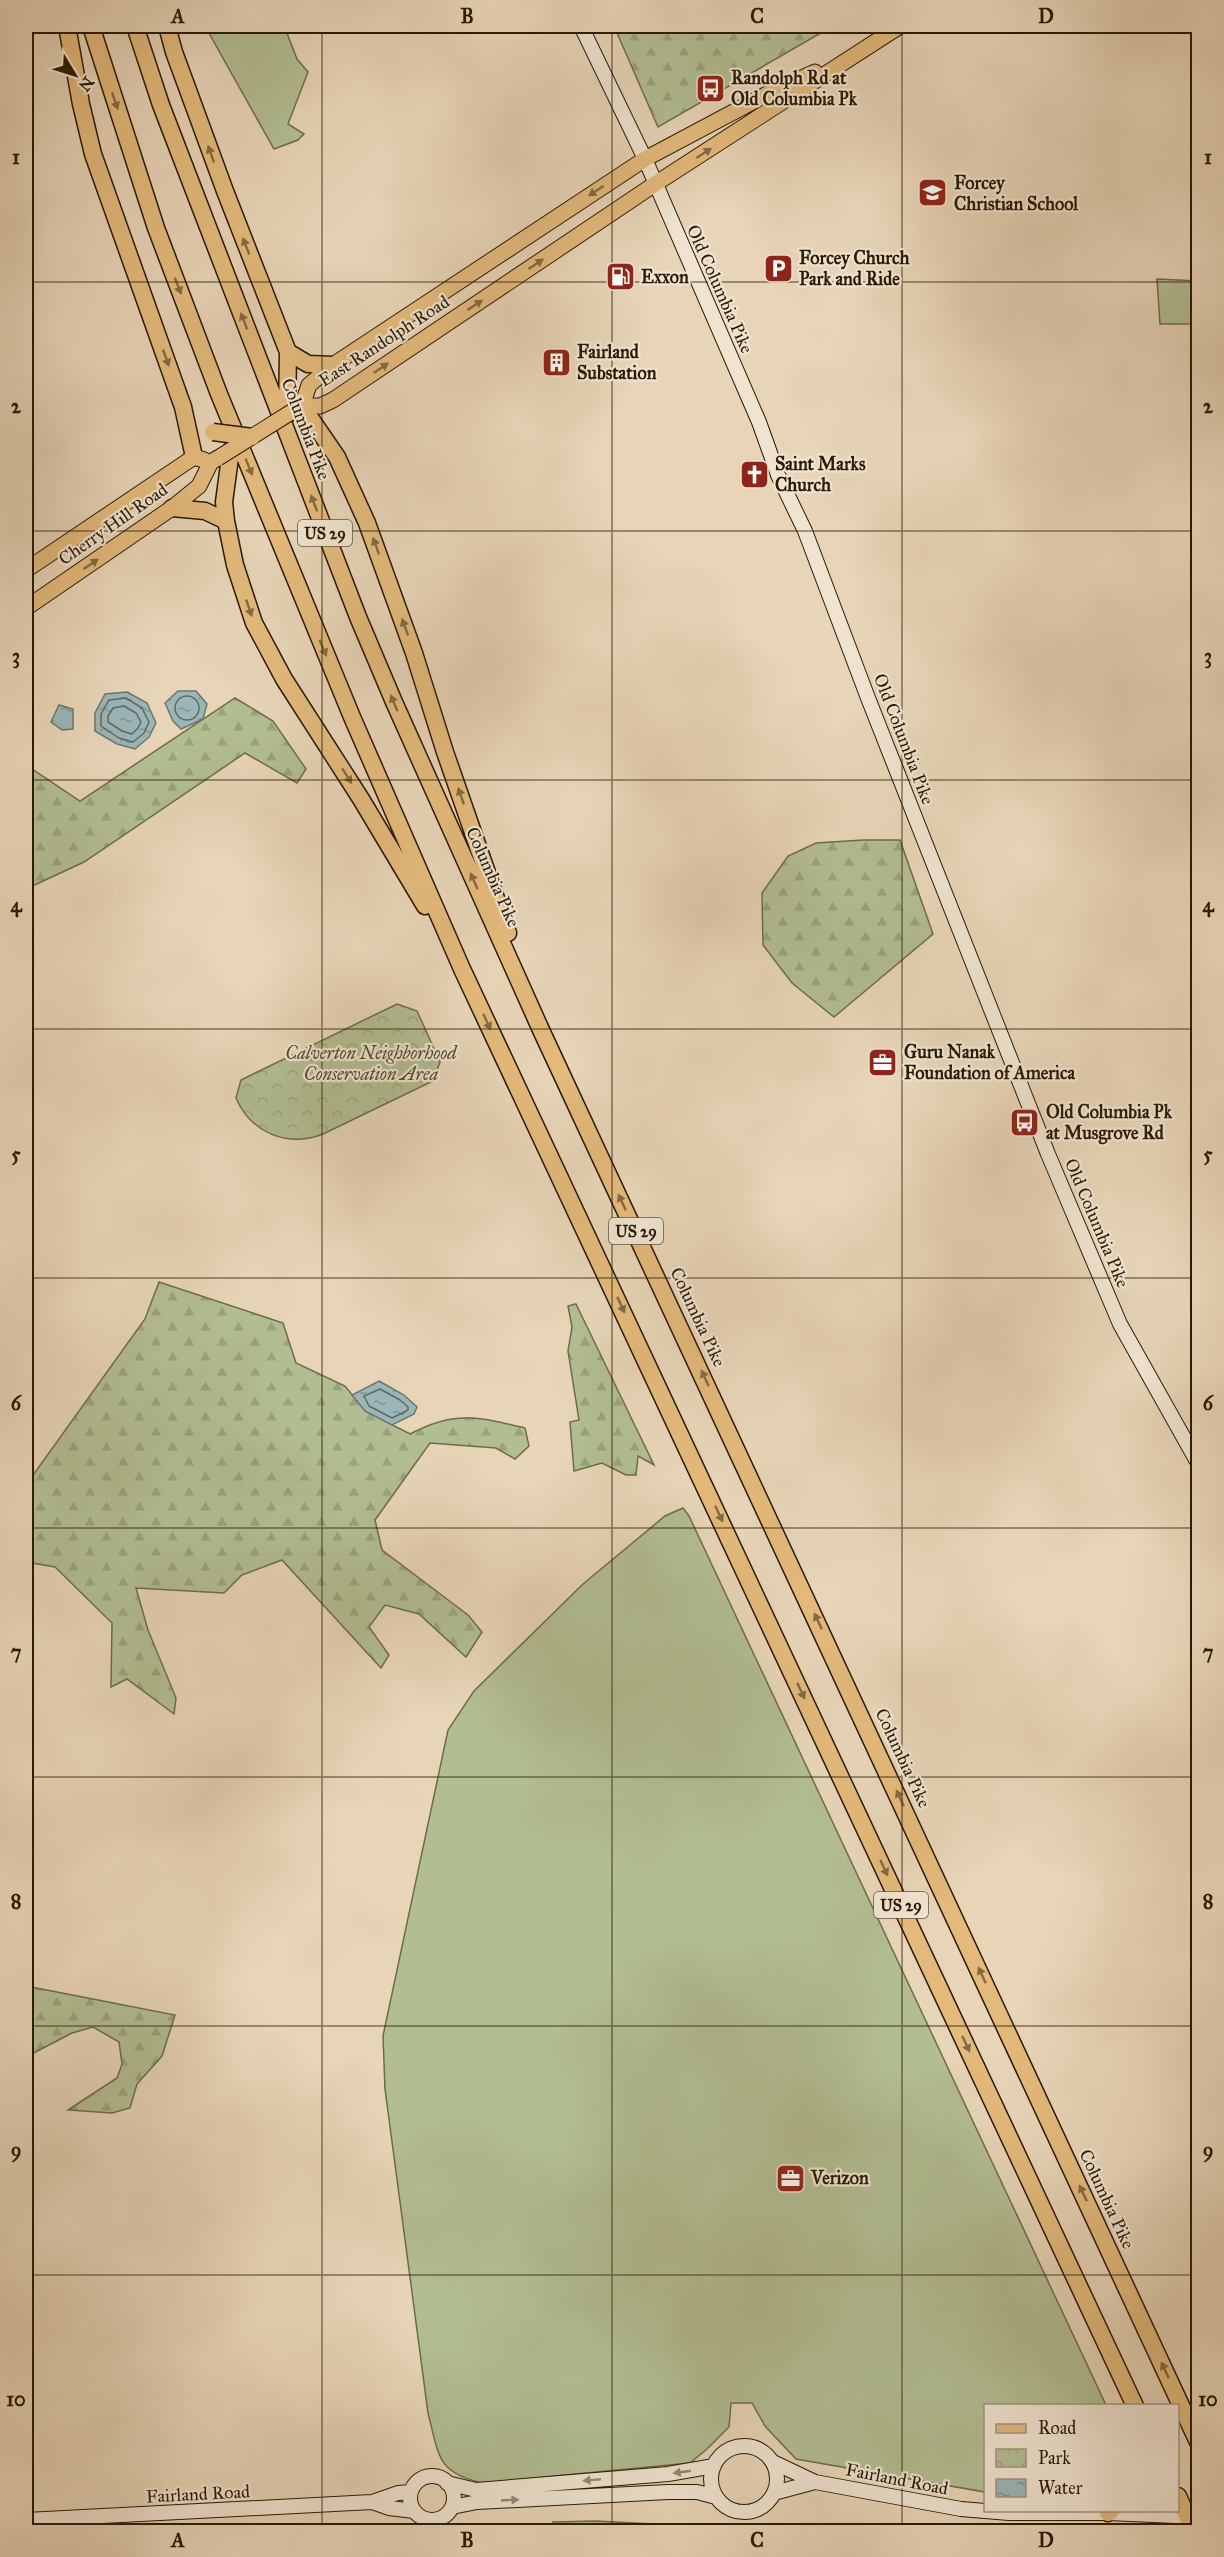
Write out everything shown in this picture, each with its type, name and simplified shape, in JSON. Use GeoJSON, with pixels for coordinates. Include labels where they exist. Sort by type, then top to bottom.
{"type":"FeatureCollection","features":[{"type":"Feature","properties":{"kind":"highway"},"geometry":{"type":"LineString","coordinates":[[67,26],[81,104],[93,154],[183,407],[194,457]]}},
{"type":"Feature","properties":{"kind":"highway","name":"US 29"},"geometry":{"type":"LineString","coordinates":[[91,26],[156,228],[219,394],[347,706],[462,969],[1134,2404]]}},
{"type":"Feature","properties":{"kind":"highway","name":"Columbia Pike"},"geometry":{"type":"LineString","coordinates":[[135,26],[161,105],[393,702],[541,1030],[1198,2442]]}},
{"type":"Feature","properties":{"kind":"highway"},"geometry":{"type":"LineString","coordinates":[[167,26],[174,52],[225,191],[288,352],[293,408],[337,457],[367,523],[414,653],[541,1030]]}},
{"type":"Feature","properties":{"kind":"highway"},"geometry":{"type":"LineString","coordinates":[[288,352],[308,364],[333,365]]}},
{"type":"Feature","properties":{"kind":"highway"},"geometry":{"type":"LineString","coordinates":[[183,407],[199,427],[213,432],[252,437]]}},
{"type":"Feature","properties":{"kind":"highway"},"geometry":{"type":"LineString","coordinates":[[220,457],[227,480],[224,502],[226,521],[254,623],[268,651],[361,799],[462,969]]}},
{"type":"Feature","properties":{"kind":"highway"},"geometry":{"type":"LineString","coordinates":[[172,508],[205,511],[226,521]]}},
{"type":"Feature","properties":{"kind":"highway"},"geometry":{"type":"LineString","coordinates":[[1179,2498],[1195,2522]]}},
{"type":"Feature","properties":{"kind":"main road","name":"Old Columbia Pike"},"geometry":{"type":"LineString","coordinates":[[581,26],[645,159],[759,422],[778,475],[805,531],[868,698],[1048,1154],[1120,1324],[1198,1463]]}},
{"type":"Feature","properties":{"kind":"main road","name":"East Randolph Road"},"geometry":{"type":"LineString","coordinates":[[293,408],[320,406],[333,400],[655,184],[900,26]]}},
{"type":"Feature","properties":{"kind":"main road","name":"East Randolph Road"},"geometry":{"type":"LineString","coordinates":[[293,408],[309,385],[333,365],[645,159],[769,93],[869,46]]}},
{"type":"Feature","properties":{"kind":"main road","name":"Cherry Hill Road"},"geometry":{"type":"LineString","coordinates":[[26,608],[172,508],[199,486],[220,457],[293,408]]}},
{"type":"Feature","properties":{"kind":"main road","name":"Cherry Hill Road"},"geometry":{"type":"LineString","coordinates":[[26,570],[194,457]]}},
{"type":"Feature","properties":{"kind":"main road"},"geometry":{"type":"LineString","coordinates":[[194,457],[220,457]]}},
{"type":"Feature","properties":{"kind":"main road"},"geometry":{"type":"LineString","coordinates":[[738,2447],[756,2448],[772,2462],[777,2472],[774,2493],[765,2506],[745,2513],[726,2507],[716,2497],[711,2479],[714,2466],[723,2454],[738,2447]]}},
{"type":"Feature","properties":{"kind":"main road","name":"Fairland Road"},"geometry":{"type":"LineString","coordinates":[[772,2462],[815,2482],[961,2509],[984,2511]]}},
{"type":"Feature","properties":{"kind":"main road"},"geometry":{"type":"LineString","coordinates":[[447,2483],[476,2490],[668,2474],[714,2466]]}},
{"type":"Feature","properties":{"kind":"main road"},"geometry":{"type":"LineString","coordinates":[[425,2477],[441,2478],[447,2483],[454,2496],[452,2507],[447,2513],[436,2519],[422,2518],[414,2511],[410,2501],[410,2492],[418,2481],[425,2477]]}},
{"type":"Feature","properties":{"kind":"main road","name":"Fairland Road"},"geometry":{"type":"LineString","coordinates":[[774,2493],[815,2482]]}},
{"type":"Feature","properties":{"kind":"main road","name":"Fairland Road"},"geometry":{"type":"LineString","coordinates":[[26,2520],[372,2502],[398,2493],[410,2492]]}},
{"type":"Feature","properties":{"kind":"main road"},"geometry":{"type":"LineString","coordinates":[[452,2507],[477,2502],[668,2492],[697,2492],[716,2497]]}},
{"type":"Feature","properties":{"kind":"main road","name":"Fairland Road"},"geometry":{"type":"LineString","coordinates":[[372,2502],[389,2508],[414,2511]]}},
{"type":"Feature","properties":{"kind":"main road","name":"Fairland Road"},"geometry":{"type":"LineString","coordinates":[[997,2512],[1110,2512],[1195,2522]]}},
{"type":"Feature","properties":{"kind":"green space"},"geometry":{"type":"Polygon","coordinates":[[[205,26],[265,26],[271,32],[285,28],[297,59],[308,72],[288,124],[304,134],[298,140],[274,149],[205,26]]]}},
{"type":"Feature","properties":{"kind":"green space"},"geometry":{"type":"Polygon","coordinates":[[[614,26],[833,26],[658,127],[614,26]]]}},
{"type":"Feature","properties":{"kind":"green space"},"geometry":{"type":"Polygon","coordinates":[[[1157,279],[1198,281],[1198,324],[1160,324],[1157,279]]]}},
{"type":"Feature","properties":{"kind":"green space"},"geometry":{"type":"Polygon","coordinates":[[[235,698],[273,721],[306,769],[297,783],[245,753],[84,862],[26,889],[26,769],[32,769],[80,801],[235,698]]]}},
{"type":"Feature","properties":{"kind":"green space"},"geometry":{"type":"Polygon","coordinates":[[[900,840],[933,934],[834,1017],[792,983],[763,945],[762,893],[788,856],[816,843],[900,840]]]}},
{"type":"Feature","properties":{"kind":"green space","name":"Calverton Neighborhood Conservation Area"},"geometry":{"type":"Polygon","coordinates":[[[397,1004],[417,1011],[440,1062],[433,1081],[323,1134],[310,1138],[284,1138],[272,1134],[251,1120],[243,1110],[236,1098],[241,1080],[397,1004]]]}},
{"type":"Feature","properties":{"kind":"green space"},"geometry":{"type":"Polygon","coordinates":[[[159,1282],[283,1323],[296,1363],[345,1386],[365,1411],[410,1434],[440,1421],[467,1418],[525,1428],[529,1446],[515,1459],[496,1448],[430,1443],[375,1520],[382,1550],[468,1615],[482,1632],[466,1657],[419,1614],[385,1605],[369,1627],[389,1655],[381,1668],[282,1560],[242,1575],[224,1593],[136,1588],[148,1630],[176,1698],[174,1714],[127,1679],[111,1687],[112,1623],[55,1567],[26,1562],[26,1485],[145,1319],[159,1282]]]}},
{"type":"Feature","properties":{"kind":"green space"},"geometry":{"type":"Polygon","coordinates":[[[576,1304],[654,1465],[638,1456],[636,1475],[626,1475],[602,1463],[574,1471],[570,1422],[579,1420],[568,1351],[572,1327],[568,1306],[576,1304]]]}},
{"type":"Feature","properties":{"kind":"green space"},"geometry":{"type":"Polygon","coordinates":[[[683,1508],[689,1516],[1106,2404],[984,2404],[984,2492],[796,2459],[765,2426],[752,2403],[731,2403],[729,2427],[690,2463],[483,2483],[456,2474],[448,2468],[438,2451],[428,2413],[385,2089],[383,2036],[448,1730],[474,1691],[583,1584],[665,1516],[683,1508]]]}},
{"type":"Feature","properties":{"kind":"green space"},"geometry":{"type":"Polygon","coordinates":[[[26,1986],[175,2015],[162,2056],[137,2084],[130,2108],[112,2113],[68,2110],[117,2078],[122,2064],[119,2042],[93,2027],[72,2033],[26,2057],[26,1986]]]}},
{"type":"Feature","properties":{"kind":"green space"},"geometry":{"type":"Polygon","coordinates":[[[596,2521],[691,2526],[695,2531],[558,2531],[553,2522],[596,2521]]]}},
{"type":"Feature","properties":{"kind":"water"},"geometry":{"type":"Polygon","coordinates":[[[178,691],[196,691],[207,704],[203,719],[181,729],[173,721],[165,703],[178,691]]]}},
{"type":"Feature","properties":{"kind":"water"},"geometry":{"type":"Polygon","coordinates":[[[127,692],[147,703],[156,723],[149,737],[135,749],[117,744],[95,731],[95,713],[105,694],[127,692]]]}},
{"type":"Feature","properties":{"kind":"water"},"geometry":{"type":"Polygon","coordinates":[[[59,705],[73,709],[73,729],[62,730],[51,722],[59,705]]]}},
{"type":"Feature","properties":{"kind":"water"},"geometry":{"type":"Polygon","coordinates":[[[379,1381],[404,1395],[417,1407],[414,1414],[392,1425],[365,1411],[352,1395],[379,1381]]]}},
{"type":"Feature","properties":{"kind":"place","name":"Randolph Rd at Old Columbia Pk"},"geometry":{"type":"Point","coordinates":[710,88]}},
{"type":"Feature","properties":{"kind":"place","name":"Forcey Christian School"},"geometry":{"type":"Point","coordinates":[933,193]}},
{"type":"Feature","properties":{"kind":"place","name":"Forcey Church Park and Ride"},"geometry":{"type":"Point","coordinates":[778,268]}},
{"type":"Feature","properties":{"kind":"place","name":"Exxon"},"geometry":{"type":"Point","coordinates":[620,277]}},
{"type":"Feature","properties":{"kind":"place","name":"Fairland Substation"},"geometry":{"type":"Point","coordinates":[556,362]}},
{"type":"Feature","properties":{"kind":"place","name":"Saint Marks Church"},"geometry":{"type":"Point","coordinates":[754,474]}},
{"type":"Feature","properties":{"kind":"place","name":"Guru Nanak Foundation of America"},"geometry":{"type":"Point","coordinates":[883,1062]}},
{"type":"Feature","properties":{"kind":"place","name":"Old Columbia Pk at Musgrove Rd"},"geometry":{"type":"Point","coordinates":[1025,1122]}},
{"type":"Feature","properties":{"kind":"place","name":"Verizon"},"geometry":{"type":"Point","coordinates":[790,2178]}}]}
